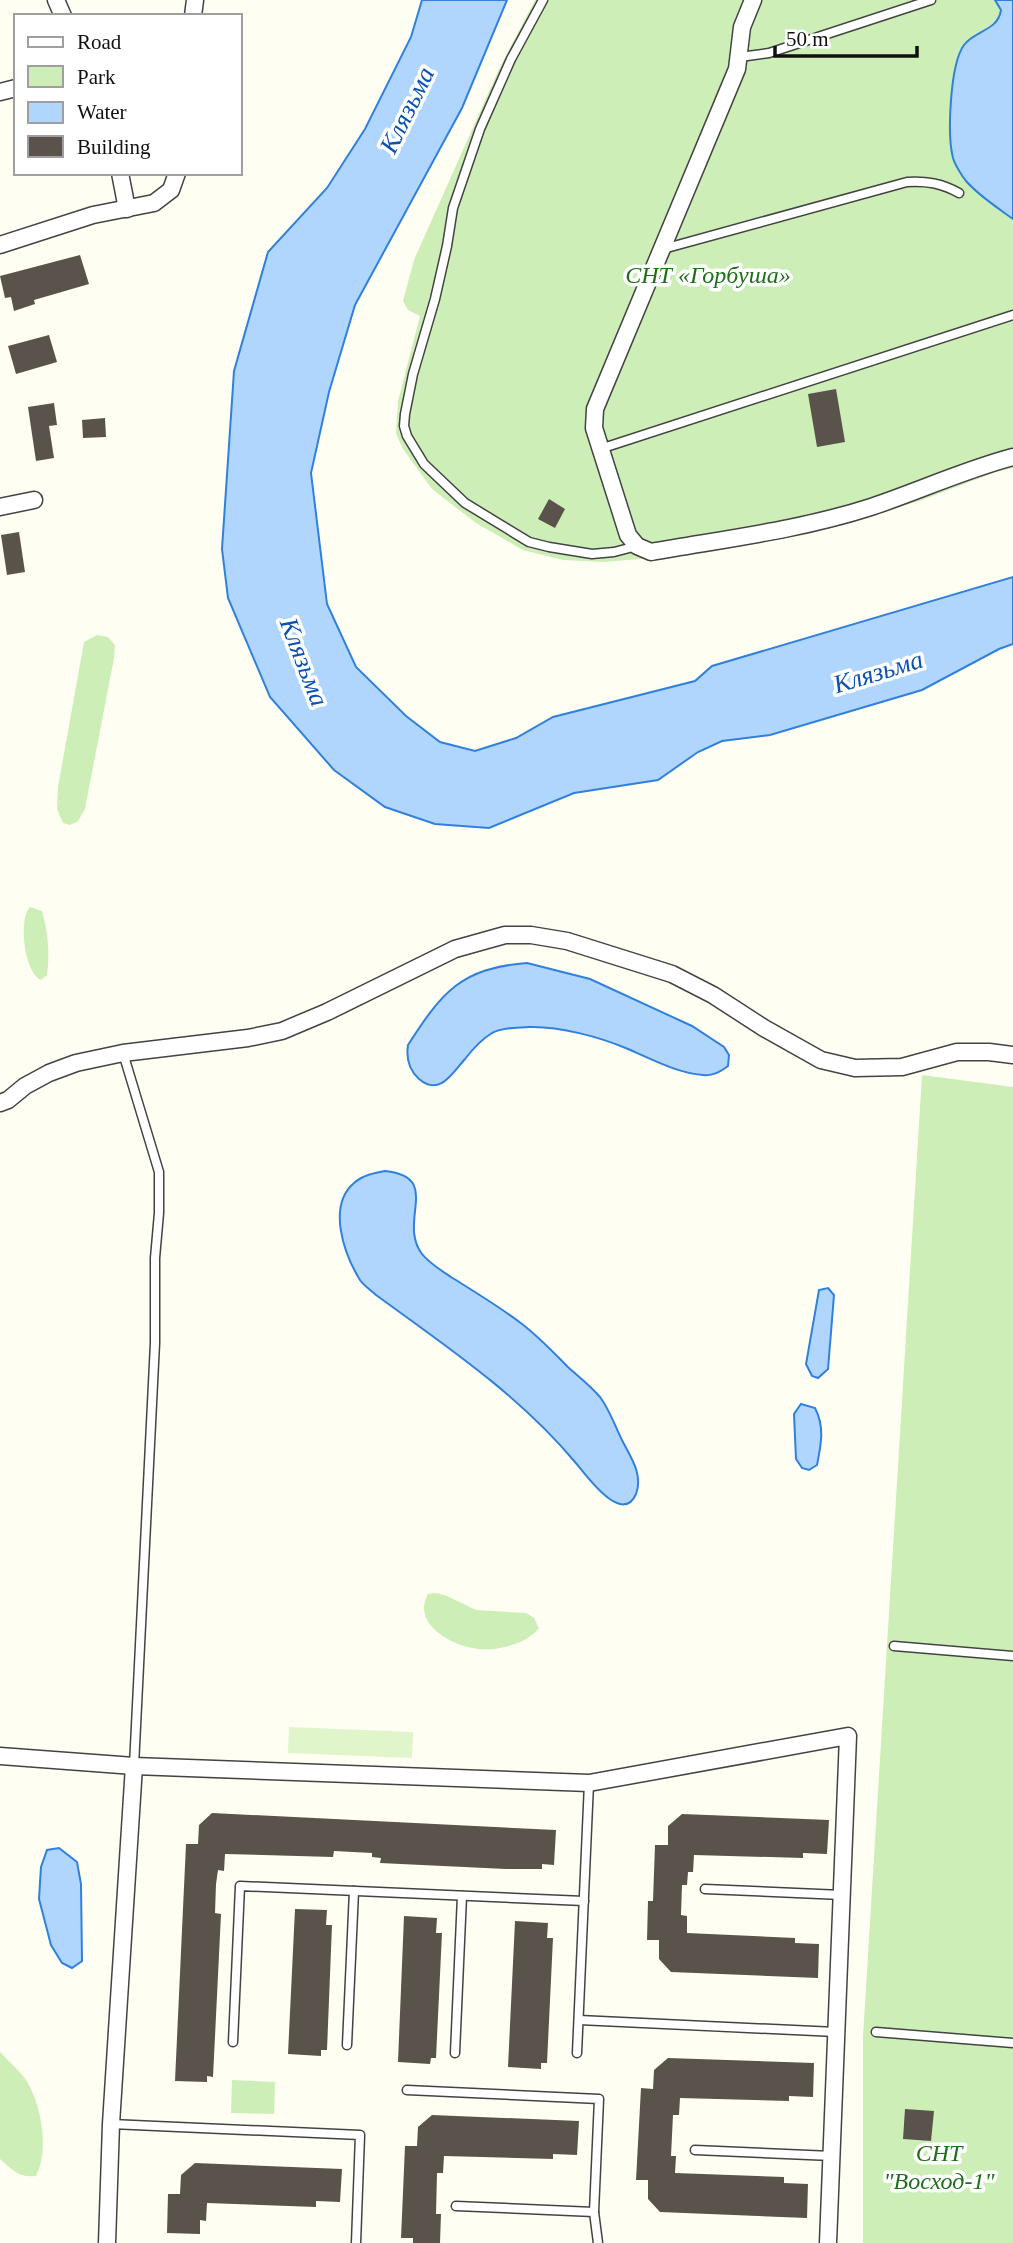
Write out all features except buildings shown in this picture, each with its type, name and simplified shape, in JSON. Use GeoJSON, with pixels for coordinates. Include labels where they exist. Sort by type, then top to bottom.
{"type":"FeatureCollection","features":[{"type":"Feature","properties":{"kind":"street"},"geometry":{"type":"LineString","coordinates":[[753,0],[742,27],[737,69],[595,409],[594,428],[628,535],[637,546],[651,552],[811,523],[871,507],[984,464],[1013,457]]}},
{"type":"Feature","properties":{"kind":"street"},"geometry":{"type":"LineString","coordinates":[[120,175],[127,209]]}},
{"type":"Feature","properties":{"kind":"street"},"geometry":{"type":"LineString","coordinates":[[0,245],[93,215],[154,203],[171,190],[176,175]]}},
{"type":"Feature","properties":{"kind":"street"},"geometry":{"type":"LineString","coordinates":[[0,507],[34,500]]}},
{"type":"Feature","properties":{"kind":"street"},"geometry":{"type":"LineString","coordinates":[[0,1103],[49,1073],[76,1063],[282,1031],[327,1012],[455,948],[505,935],[531,935],[566,941],[672,974],[713,995],[821,1060],[855,1068],[881,1069],[902,1067],[957,1052],[1013,1055]]}},
{"type":"Feature","properties":{"kind":"street"},"geometry":{"type":"LineString","coordinates":[[0,1756],[134,1766],[589,1783],[848,1736],[828,2243]]}},
{"type":"Feature","properties":{"kind":"street"},"geometry":{"type":"LineString","coordinates":[[107,2243],[111,2124],[134,1766]]}},
{"type":"Feature","properties":{"kind":"lane"},"geometry":{"type":"LineString","coordinates":[[542,0],[511,59],[480,129],[453,208],[435,299],[413,374],[404,426],[424,464],[465,503],[529,542],[592,554],[637,546]]}},
{"type":"Feature","properties":{"kind":"lane"},"geometry":{"type":"LineString","coordinates":[[740,57],[769,53],[930,0]]}},
{"type":"Feature","properties":{"kind":"lane"},"geometry":{"type":"LineString","coordinates":[[663,248],[907,182],[929,181],[959,193]]}},
{"type":"Feature","properties":{"kind":"lane"},"geometry":{"type":"LineString","coordinates":[[600,449],[1013,315]]}},
{"type":"Feature","properties":{"kind":"lane"},"geometry":{"type":"LineString","coordinates":[[124,1054],[159,1172],[155,1343],[134,1766]]}},
{"type":"Feature","properties":{"kind":"lane"},"geometry":{"type":"LineString","coordinates":[[894,1646],[1013,1656]]}},
{"type":"Feature","properties":{"kind":"lane"},"geometry":{"type":"LineString","coordinates":[[577,2053],[589,1783]]}},
{"type":"Feature","properties":{"kind":"lane"},"geometry":{"type":"LineString","coordinates":[[233,2042],[240,1885],[584,1901]]}},
{"type":"Feature","properties":{"kind":"lane"},"geometry":{"type":"LineString","coordinates":[[705,1889],[842,1895]]}},
{"type":"Feature","properties":{"kind":"lane"},"geometry":{"type":"LineString","coordinates":[[347,2045],[354,1891]]}},
{"type":"Feature","properties":{"kind":"lane"},"geometry":{"type":"LineString","coordinates":[[455,2053],[462,1896]]}},
{"type":"Feature","properties":{"kind":"lane"},"geometry":{"type":"LineString","coordinates":[[579,2020],[836,2032]]}},
{"type":"Feature","properties":{"kind":"lane"},"geometry":{"type":"LineString","coordinates":[[876,2032],[1013,2043]]}},
{"type":"Feature","properties":{"kind":"lane"},"geometry":{"type":"LineString","coordinates":[[407,2090],[599,2099],[594,2212],[598,2243]]}},
{"type":"Feature","properties":{"kind":"lane"},"geometry":{"type":"LineString","coordinates":[[111,2124],[360,2135],[356,2243]]}},
{"type":"Feature","properties":{"kind":"lane"},"geometry":{"type":"LineString","coordinates":[[695,2150],[832,2156]]}},
{"type":"Feature","properties":{"kind":"lane"},"geometry":{"type":"LineString","coordinates":[[456,2206],[594,2212]]}},
{"type":"Feature","properties":{"kind":"green space","name":"СНТ «Горбуша»"},"geometry":{"type":"Polygon","coordinates":[[[535,0],[995,0],[1001,10],[1000,17],[992,27],[975,34],[962,47],[953,76],[951,135],[1013,219],[1013,468],[922,500],[809,534],[699,554],[604,562],[563,560],[523,550],[476,523],[432,489],[403,449],[396,434],[398,401],[420,316],[408,310],[403,301],[414,260],[499,69],[535,0]]]}},
{"type":"Feature","properties":{"kind":"green space"},"geometry":{"type":"Polygon","coordinates":[[[97,635],[108,637],[115,645],[114,658],[85,809],[78,821],[70,825],[63,823],[57,809],[58,787],[84,642],[97,635]]]}},
{"type":"Feature","properties":{"kind":"green space"},"geometry":{"type":"Polygon","coordinates":[[[30,907],[42,911],[47,935],[47,975],[41,980],[30,967],[25,945],[24,922],[30,907]]]}},
{"type":"Feature","properties":{"kind":"green space","name":"СНТ \"Восход-1\""},"geometry":{"type":"Polygon","coordinates":[[[922,1075],[1013,1087],[1013,2243],[863,2243],[863,2036],[922,1075]]]}},
{"type":"Feature","properties":{"kind":"green space"},"geometry":{"type":"Polygon","coordinates":[[[436,1593],[476,1610],[526,1613],[534,1618],[539,1628],[520,1642],[503,1647],[468,1647],[446,1638],[429,1624],[424,1605],[428,1594],[436,1593]]]}},
{"type":"Feature","properties":{"kind":"green space"},"geometry":{"type":"Polygon","coordinates":[[[289,1727],[413,1732],[412,1758],[288,1753],[289,1727]]]}},
{"type":"Feature","properties":{"kind":"green space"},"geometry":{"type":"Polygon","coordinates":[[[0,2052],[20,2072],[34,2095],[43,2143],[36,2176],[20,2174],[0,2159],[0,2052]]]}},
{"type":"Feature","properties":{"kind":"green space"},"geometry":{"type":"Polygon","coordinates":[[[232,2080],[275,2082],[274,2114],[231,2113],[232,2080]]]}},
{"type":"Feature","properties":{"kind":"water","name":"Клязьма"},"geometry":{"type":"Polygon","coordinates":[[[422,0],[507,0],[462,108],[355,305],[329,392],[311,473],[327,604],[356,667],[406,716],[440,742],[475,751],[516,738],[553,717],[695,681],[712,666],[1013,577],[1013,644],[922,690],[770,735],[722,741],[698,752],[658,780],[574,793],[489,828],[435,824],[385,807],[334,770],[270,697],[228,598],[222,549],[234,371],[268,252],[327,188],[365,129],[411,37],[422,0]]]}},
{"type":"Feature","properties":{"kind":"water"},"geometry":{"type":"Polygon","coordinates":[[[995,0],[1013,0],[1013,219],[966,181],[954,161],[951,147],[951,100],[959,54],[969,40],[996,22],[1001,10],[995,0]]]}},
{"type":"Feature","properties":{"kind":"water"},"geometry":{"type":"Polygon","coordinates":[[[527,963],[590,979],[692,1026],[724,1047],[729,1055],[728,1066],[713,1074],[693,1074],[592,1037],[566,1030],[529,1027],[492,1033],[440,1084],[427,1084],[419,1079],[409,1063],[408,1045],[443,997],[469,977],[485,970],[527,963]]]}},
{"type":"Feature","properties":{"kind":"water"},"geometry":{"type":"Polygon","coordinates":[[[385,1171],[402,1175],[412,1182],[416,1191],[414,1228],[422,1254],[528,1329],[600,1397],[636,1468],[638,1487],[630,1502],[622,1504],[604,1495],[553,1438],[506,1393],[360,1280],[344,1244],[341,1204],[357,1180],[385,1171]]]}},
{"type":"Feature","properties":{"kind":"water"},"geometry":{"type":"Polygon","coordinates":[[[828,1288],[834,1295],[828,1369],[818,1378],[812,1376],[806,1364],[819,1290],[828,1288]]]}},
{"type":"Feature","properties":{"kind":"water"},"geometry":{"type":"Polygon","coordinates":[[[801,1404],[815,1408],[821,1429],[817,1465],[809,1470],[802,1468],[796,1459],[794,1414],[801,1404]]]}},
{"type":"Feature","properties":{"kind":"water"},"geometry":{"type":"Polygon","coordinates":[[[59,1848],[77,1862],[81,1884],[82,1961],[72,1968],[62,1963],[51,1945],[39,1899],[41,1867],[47,1850],[59,1848]]]}}]}
